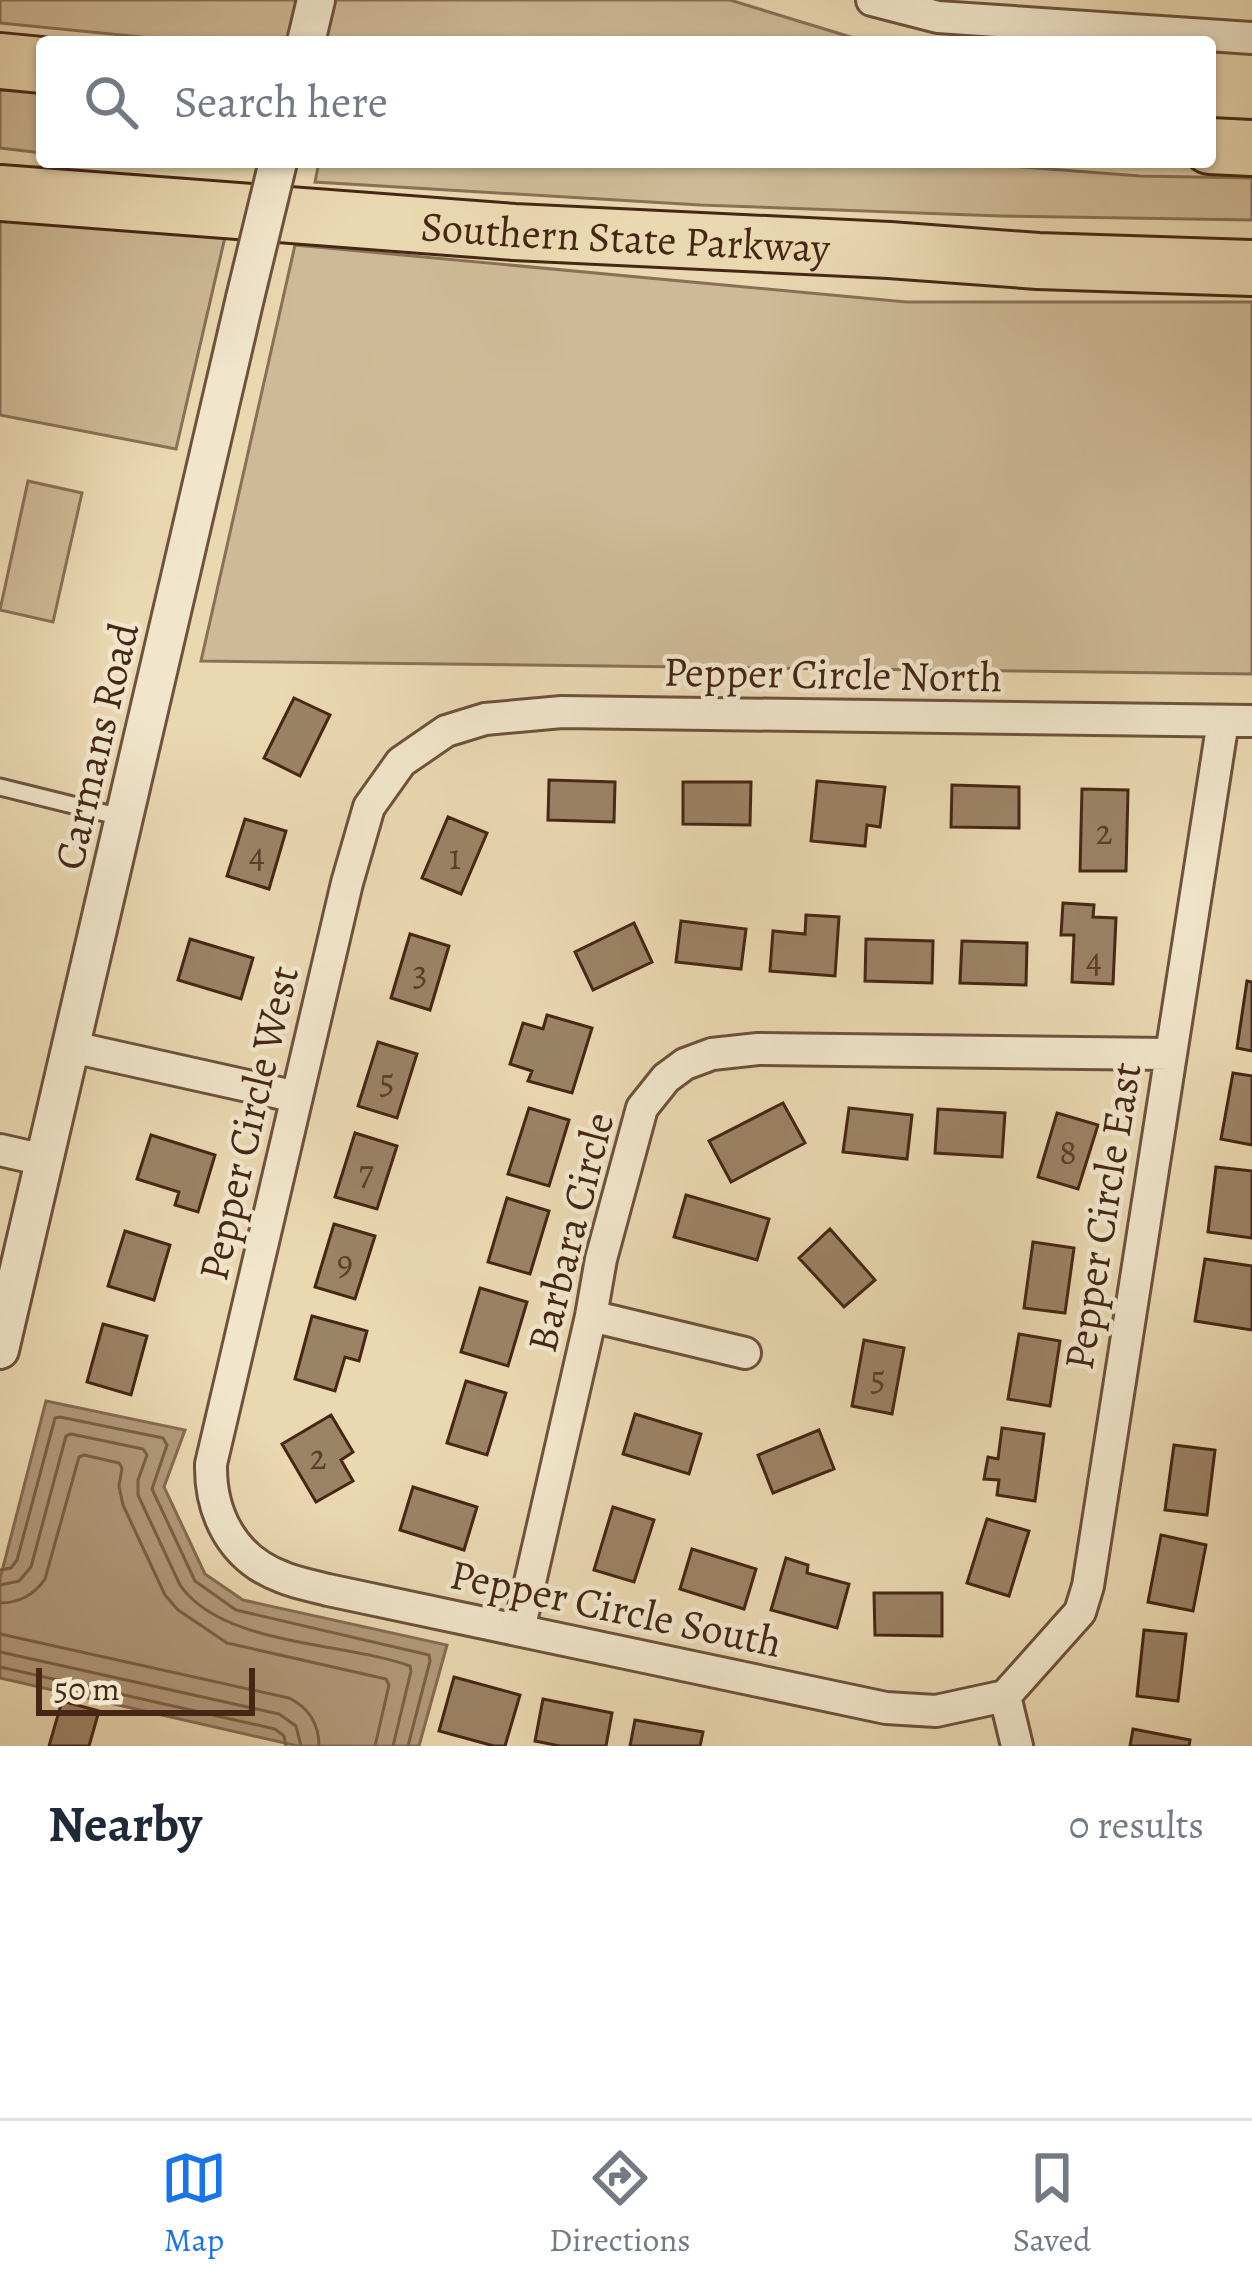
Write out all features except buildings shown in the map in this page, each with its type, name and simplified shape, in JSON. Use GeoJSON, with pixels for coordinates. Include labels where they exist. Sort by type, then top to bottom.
{"type":"FeatureCollection","features":[{"type":"Feature","properties":{"kind":"highway"},"geometry":{"type":"LineString","coordinates":[[0,61],[36,64]]}},
{"type":"Feature","properties":{"kind":"highway"},"geometry":{"type":"LineString","coordinates":[[1216,146],[1252,148]]}},
{"type":"Feature","properties":{"kind":"highway","name":"Southern State Parkway"},"geometry":{"type":"LineString","coordinates":[[0,193],[514,232],[1252,268]]}},
{"type":"Feature","properties":{"kind":"street"},"geometry":{"type":"LineString","coordinates":[[307,36],[316,0]]}},
{"type":"Feature","properties":{"kind":"street"},"geometry":{"type":"LineString","coordinates":[[872,0],[922,14],[998,9],[1252,38]]}},
{"type":"Feature","properties":{"kind":"street","name":"Carmans Road"},"geometry":{"type":"LineString","coordinates":[[0,1350],[277,168]]}},
{"type":"Feature","properties":{"kind":"street","name":"Pepper Circle North"},"geometry":{"type":"LineString","coordinates":[[420,749],[446,730],[485,719],[562,712],[1237,721]]}},
{"type":"Feature","properties":{"kind":"street","name":"Pepper Circle East"},"geometry":{"type":"LineString","coordinates":[[1005,1696],[1079,1612],[1088,1586],[1170,1054],[1237,721]]}},
{"type":"Feature","properties":{"kind":"street","name":"Pepper Circle West"},"geometry":{"type":"LineString","coordinates":[[228,1533],[218,1515],[211,1464],[347,884],[369,808],[401,762],[420,749]]}},
{"type":"Feature","properties":{"kind":"street"},"geometry":{"type":"LineString","coordinates":[[72,1047],[297,1096]]}},
{"type":"Feature","properties":{"kind":"street","name":"Barbara Circle"},"geometry":{"type":"LineString","coordinates":[[519,1630],[601,1259],[641,1108],[666,1078],[685,1064],[712,1054],[758,1049],[1170,1054]]}},
{"type":"Feature","properties":{"kind":"street"},"geometry":{"type":"LineString","coordinates":[[0,1150],[44,1160]]}},
{"type":"Feature","properties":{"kind":"street"},"geometry":{"type":"LineString","coordinates":[[591,1316],[745,1353]]}},
{"type":"Feature","properties":{"kind":"street","name":"Pepper Circle South"},"geometry":{"type":"LineString","coordinates":[[228,1533],[252,1562],[281,1577],[328,1590],[886,1708],[936,1711],[1005,1696]]}},
{"type":"Feature","properties":{"kind":"street"},"geometry":{"type":"LineString","coordinates":[[1005,1696],[1017,1746]]}},
{"type":"Feature","properties":{"kind":"lane"},"geometry":{"type":"LineString","coordinates":[[0,787],[124,818]]}},
{"type":"Feature","properties":{"kind":"shaded area"},"geometry":{"type":"Polygon","coordinates":[[[0,0],[730,0],[847,36],[131,36],[0,23],[0,0]]]}},
{"type":"Feature","properties":{"kind":"shaded area"},"geometry":{"type":"Polygon","coordinates":[[[0,80],[36,83],[36,152],[0,148],[0,80]]]}},
{"type":"Feature","properties":{"kind":"shaded area"},"geometry":{"type":"Polygon","coordinates":[[[318,168],[1034,168],[1252,178],[1252,220],[700,205],[315,182],[318,168]]]}},
{"type":"Feature","properties":{"kind":"shaded area"},"geometry":{"type":"Polygon","coordinates":[[[0,216],[225,237],[176,449],[0,415],[0,216]]]}},
{"type":"Feature","properties":{"kind":"shaded area"},"geometry":{"type":"Polygon","coordinates":[[[295,245],[906,302],[1252,302],[1252,674],[201,661],[295,245]]]}},
{"type":"Feature","properties":{"kind":"shaded area"},"geometry":{"type":"Polygon","coordinates":[[[28,481],[82,493],[53,622],[0,610],[28,481]]]}},
{"type":"Feature","properties":{"kind":"water"},"geometry":{"type":"Polygon","coordinates":[[[46,1401],[185,1430],[164,1487],[205,1574],[243,1600],[447,1645],[419,1746],[298,1746],[0,1678],[0,1579],[46,1401]]]}}]}
